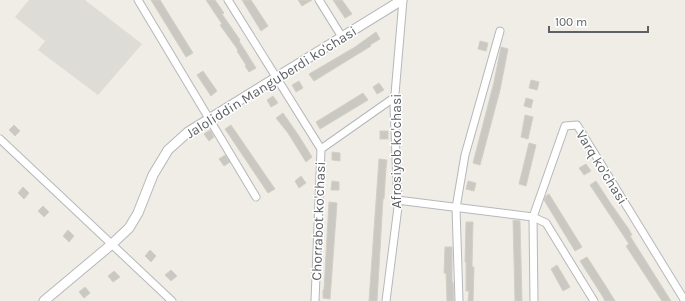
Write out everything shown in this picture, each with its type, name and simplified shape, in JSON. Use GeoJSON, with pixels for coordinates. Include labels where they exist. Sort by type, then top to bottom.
{"type":"FeatureCollection","features":[{"type":"Feature","properties":{"kind":"street"},"geometry":{"type":"LineString","coordinates":[[138,0],[256,197]]}},
{"type":"Feature","properties":{"kind":"street","name":"Chorrabot ko'chasi"},"geometry":{"type":"LineString","coordinates":[[228,0],[321,149],[315,301]]}},
{"type":"Feature","properties":{"kind":"street"},"geometry":{"type":"LineString","coordinates":[[319,0],[342,37]]}},
{"type":"Feature","properties":{"kind":"street","name":"Jaloliddin Manguberdi ko'chasi"},"geometry":{"type":"LineString","coordinates":[[44,301],[129,228],[138,213],[153,175],[168,150],[188,132],[403,0]]}},
{"type":"Feature","properties":{"kind":"street","name":"Afrosiyob ko'chasi"},"geometry":{"type":"LineString","coordinates":[[386,301],[398,200],[395,97],[401,8],[403,0]]}},
{"type":"Feature","properties":{"kind":"street"},"geometry":{"type":"LineString","coordinates":[[459,301],[456,208],[465,155],[500,31]]}},
{"type":"Feature","properties":{"kind":"street"},"geometry":{"type":"LineString","coordinates":[[321,149],[395,97]]}},
{"type":"Feature","properties":{"kind":"street","name":"Varq ko'chasi"},"geometry":{"type":"LineString","coordinates":[[534,301],[533,217],[565,126],[578,125],[685,300]]}},
{"type":"Feature","properties":{"kind":"street"},"geometry":{"type":"LineString","coordinates":[[0,139],[172,301]]}},
{"type":"Feature","properties":{"kind":"street"},"geometry":{"type":"LineString","coordinates":[[398,200],[533,217],[546,223],[594,301]]}},
{"type":"Feature","properties":{"kind":"shaded area"},"geometry":{"type":"Polygon","coordinates":[[[29,0],[85,0],[142,44],[98,95],[38,50],[45,41],[15,17],[29,0]]]}},
{"type":"Feature","properties":{"kind":"building"},"geometry":{"type":"Polygon","coordinates":[[[151,0],[160,0],[193,53],[186,57],[151,0]]]}},
{"type":"Feature","properties":{"kind":"building"},"geometry":{"type":"Polygon","coordinates":[[[206,0],[215,0],[224,13],[222,14],[240,40],[239,41],[256,68],[249,72],[237,51],[238,50],[220,25],[222,24],[206,0]]]}},
{"type":"Feature","properties":{"kind":"building"},"geometry":{"type":"Polygon","coordinates":[[[242,0],[251,0],[268,26],[261,31],[242,0]]]}},
{"type":"Feature","properties":{"kind":"building"},"geometry":{"type":"Polygon","coordinates":[[[298,0],[312,0],[302,6],[298,0]]]}},
{"type":"Feature","properties":{"kind":"building"},"geometry":{"type":"Polygon","coordinates":[[[333,0],[342,0],[352,14],[345,18],[333,0]]]}},
{"type":"Feature","properties":{"kind":"building"},"geometry":{"type":"Polygon","coordinates":[[[376,32],[380,39],[370,45],[371,46],[314,81],[309,74],[355,47],[376,32]]]}},
{"type":"Feature","properties":{"kind":"building"},"geometry":{"type":"Polygon","coordinates":[[[480,41],[488,43],[486,51],[478,49],[480,41]]]}},
{"type":"Feature","properties":{"kind":"building"},"geometry":{"type":"Polygon","coordinates":[[[501,47],[508,49],[500,90],[480,165],[473,163],[494,82],[501,47]]]}},
{"type":"Feature","properties":{"kind":"building"},"geometry":{"type":"Polygon","coordinates":[[[203,71],[217,91],[211,96],[197,75],[203,71]]]}},
{"type":"Feature","properties":{"kind":"building"},"geometry":{"type":"Polygon","coordinates":[[[531,80],[539,82],[537,90],[529,88],[531,80]]]}},
{"type":"Feature","properties":{"kind":"building"},"geometry":{"type":"Polygon","coordinates":[[[299,81],[303,88],[296,92],[292,85],[299,81]]]}},
{"type":"Feature","properties":{"kind":"building"},"geometry":{"type":"Polygon","coordinates":[[[379,83],[384,90],[377,94],[373,87],[379,83]]]}},
{"type":"Feature","properties":{"kind":"building"},"geometry":{"type":"Polygon","coordinates":[[[363,93],[368,100],[320,129],[316,122],[363,93]]]}},
{"type":"Feature","properties":{"kind":"building"},"geometry":{"type":"Polygon","coordinates":[[[273,96],[278,103],[271,107],[267,100],[273,96]]]}},
{"type":"Feature","properties":{"kind":"building"},"geometry":{"type":"Polygon","coordinates":[[[526,98],[533,100],[531,108],[524,106],[526,98]]]}},
{"type":"Feature","properties":{"kind":"building"},"geometry":{"type":"Polygon","coordinates":[[[283,113],[312,157],[306,162],[288,133],[276,118],[283,113]]]}},
{"type":"Feature","properties":{"kind":"building"},"geometry":{"type":"Polygon","coordinates":[[[525,115],[533,117],[528,139],[521,137],[525,115]]]}},
{"type":"Feature","properties":{"kind":"building"},"geometry":{"type":"Polygon","coordinates":[[[14,125],[20,131],[15,136],[9,130],[14,125]]]}},
{"type":"Feature","properties":{"kind":"building"},"geometry":{"type":"Polygon","coordinates":[[[231,125],[275,189],[268,193],[225,129],[231,125]]]}},
{"type":"Feature","properties":{"kind":"building"},"geometry":{"type":"Polygon","coordinates":[[[210,130],[214,137],[209,141],[204,134],[210,130]]]}},
{"type":"Feature","properties":{"kind":"building"},"geometry":{"type":"Polygon","coordinates":[[[380,131],[388,131],[388,139],[380,139],[380,131]]]}},
{"type":"Feature","properties":{"kind":"building"},"geometry":{"type":"Polygon","coordinates":[[[529,143],[536,145],[526,186],[519,184],[529,143]]]}},
{"type":"Feature","properties":{"kind":"building"},"geometry":{"type":"Polygon","coordinates":[[[332,152],[340,153],[340,161],[332,160],[332,152]]]}},
{"type":"Feature","properties":{"kind":"building"},"geometry":{"type":"Polygon","coordinates":[[[225,155],[230,162],[224,166],[219,159],[225,155]]]}},
{"type":"Feature","properties":{"kind":"building"},"geometry":{"type":"Polygon","coordinates":[[[379,159],[387,160],[383,199],[377,301],[369,301],[379,159]]]}},
{"type":"Feature","properties":{"kind":"building"},"geometry":{"type":"Polygon","coordinates":[[[586,164],[591,171],[584,175],[579,168],[586,164]]]}},
{"type":"Feature","properties":{"kind":"building"},"geometry":{"type":"Polygon","coordinates":[[[301,176],[306,183],[299,188],[295,181],[301,176]]]}},
{"type":"Feature","properties":{"kind":"building"},"geometry":{"type":"Polygon","coordinates":[[[332,181],[339,182],[339,190],[331,190],[332,181]]]}},
{"type":"Feature","properties":{"kind":"building"},"geometry":{"type":"Polygon","coordinates":[[[468,181],[476,183],[474,191],[466,189],[468,181]]]}},
{"type":"Feature","properties":{"kind":"building"},"geometry":{"type":"Polygon","coordinates":[[[596,181],[628,228],[632,235],[630,236],[671,301],[662,301],[626,246],[629,244],[590,185],[596,181]]]}},
{"type":"Feature","properties":{"kind":"building"},"geometry":{"type":"Polygon","coordinates":[[[23,187],[29,193],[24,199],[18,193],[23,187]]]}},
{"type":"Feature","properties":{"kind":"building"},"geometry":{"type":"Polygon","coordinates":[[[549,194],[582,247],[575,251],[544,200],[549,194]]]}},
{"type":"Feature","properties":{"kind":"building"},"geometry":{"type":"Polygon","coordinates":[[[329,202],[337,203],[330,299],[323,298],[329,202]]]}},
{"type":"Feature","properties":{"kind":"building"},"geometry":{"type":"Polygon","coordinates":[[[43,206],[49,212],[44,217],[38,211],[43,206]]]}},
{"type":"Feature","properties":{"kind":"building"},"geometry":{"type":"Polygon","coordinates":[[[513,220],[520,221],[522,301],[515,301],[513,220]]]}},
{"type":"Feature","properties":{"kind":"building"},"geometry":{"type":"Polygon","coordinates":[[[466,222],[473,222],[473,301],[468,301],[469,291],[466,291],[466,222]]]}},
{"type":"Feature","properties":{"kind":"building"},"geometry":{"type":"Polygon","coordinates":[[[68,230],[74,236],[69,242],[63,236],[68,230]]]}},
{"type":"Feature","properties":{"kind":"building"},"geometry":{"type":"Polygon","coordinates":[[[445,247],[452,247],[452,282],[454,301],[447,301],[446,273],[444,273],[445,247]]]}},
{"type":"Feature","properties":{"kind":"building"},"geometry":{"type":"Polygon","coordinates":[[[150,250],[156,256],[151,262],[145,256],[150,250]]]}},
{"type":"Feature","properties":{"kind":"building"},"geometry":{"type":"Polygon","coordinates":[[[587,257],[615,301],[605,301],[580,261],[587,257]]]}},
{"type":"Feature","properties":{"kind":"building"},"geometry":{"type":"Polygon","coordinates":[[[557,265],[570,287],[563,291],[551,269],[557,265]]]}},
{"type":"Feature","properties":{"kind":"building"},"geometry":{"type":"Polygon","coordinates":[[[171,270],[177,276],[171,281],[165,275],[171,270]]]}},
{"type":"Feature","properties":{"kind":"building"},"geometry":{"type":"Polygon","coordinates":[[[114,271],[120,277],[113,282],[108,276],[114,271]]]}},
{"type":"Feature","properties":{"kind":"building"},"geometry":{"type":"Polygon","coordinates":[[[85,287],[90,293],[84,298],[79,292],[85,287]]]}}]}
